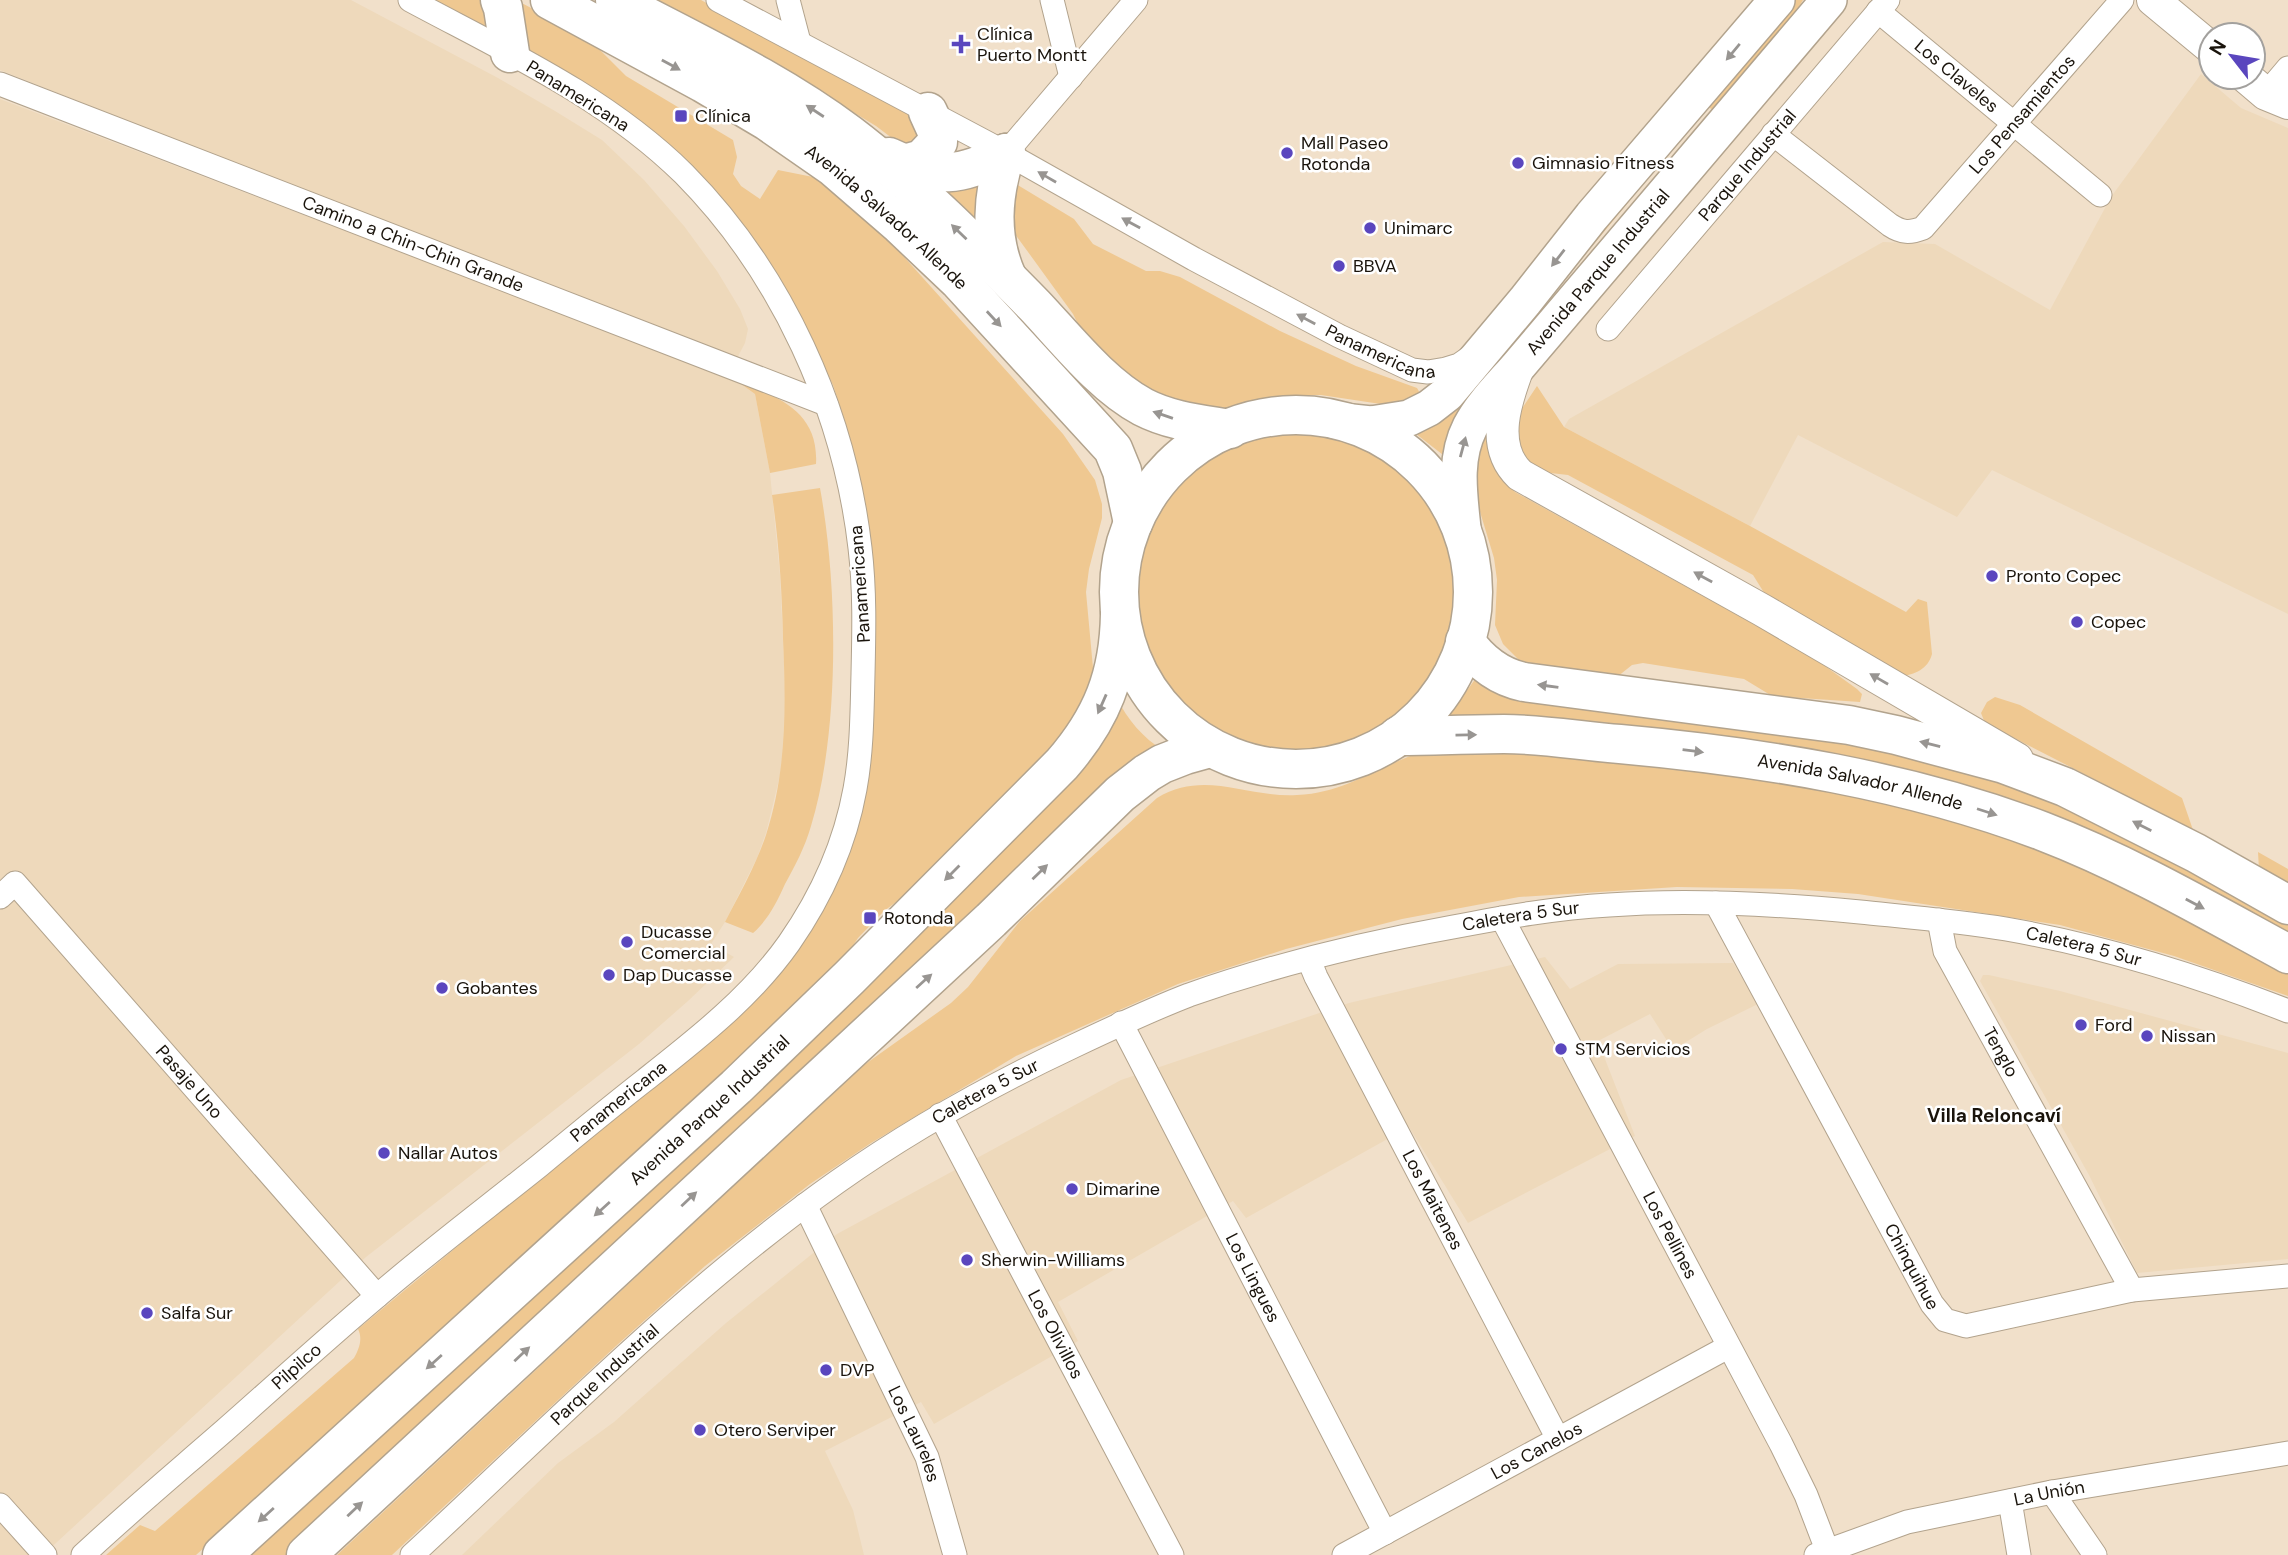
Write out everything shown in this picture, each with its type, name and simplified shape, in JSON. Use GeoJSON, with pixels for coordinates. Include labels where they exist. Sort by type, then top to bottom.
{"type":"FeatureCollection","features":[{"type":"Feature","properties":{"kind":"highway"},"geometry":{"type":"LineString","coordinates":[[500,0],[510,53]]}},
{"type":"Feature","properties":{"kind":"highway","name":"Avenida Salvador Allende"},"geometry":{"type":"LineString","coordinates":[[551,0],[767,121],[833,167],[892,217],[958,280],[1107,442],[1119,461],[1133,523]]}},
{"type":"Feature","properties":{"kind":"highway","name":"Avenida Salvador Allende"},"geometry":{"type":"LineString","coordinates":[[615,0],[778,87],[848,133],[909,184],[1008,279],[1105,378],[1140,405],[1171,418],[1230,429]]}},
{"type":"Feature","properties":{"kind":"highway"},"geometry":{"type":"LineString","coordinates":[[904,164],[922,159],[938,142],[938,134],[928,112]]}},
{"type":"Feature","properties":{"kind":"highway"},"geometry":{"type":"LineString","coordinates":[[848,133],[904,164],[923,171],[951,173],[976,167],[1006,153]]}},
{"type":"Feature","properties":{"kind":"highway"},"geometry":{"type":"LineString","coordinates":[[1006,153],[993,218],[997,249],[1008,279]]}},
{"type":"Feature","properties":{"kind":"highway"},"geometry":{"type":"LineString","coordinates":[[1299,416],[1333,420],[1370,430],[1418,461],[1446,497],[1464,539],[1471,573],[1472,607],[1465,641],[1450,677],[1428,710],[1398,736],[1370,753],[1349,761],[1306,770],[1251,764],[1210,748],[1186,733],[1166,714],[1149,692],[1130,654],[1120,614],[1119,583],[1124,552],[1133,523],[1150,493],[1172,467],[1199,445],[1230,429],[1264,419],[1299,416]]}},
{"type":"Feature","properties":{"kind":"highway","name":"Avenida Parque Industrial"},"geometry":{"type":"LineString","coordinates":[[222,1555],[736,1087],[849,978],[1062,764],[1089,729],[1108,690],[1119,639],[1120,614]]}},
{"type":"Feature","properties":{"kind":"highway"},"geometry":{"type":"LineString","coordinates":[[1465,641],[1490,667],[1514,680],[1849,725],[1993,761],[2065,787],[2196,853],[2288,905]]}},
{"type":"Feature","properties":{"kind":"highway","name":"Avenida Salvador Allende"},"geometry":{"type":"LineString","coordinates":[[1398,736],[1506,734],[1691,750],[1797,765],[1932,795],[2032,827],[2107,859],[2288,954]]}},
{"type":"Feature","properties":{"kind":"highway"},"geometry":{"type":"LineString","coordinates":[[306,1555],[991,920],[1119,794],[1162,764],[1185,754],[1210,748]]}},
{"type":"Feature","properties":{"kind":"main road","name":"Avenida Parque Industrial"},"geometry":{"type":"LineString","coordinates":[[1333,420],[1371,424],[1409,418],[1429,408],[1447,394],[1566,247],[1777,0]]}},
{"type":"Feature","properties":{"kind":"main road","name":"Avenida Parque Industrial"},"geometry":{"type":"LineString","coordinates":[[1464,539],[1459,473],[1470,426],[1520,363],[1829,0]]}},
{"type":"Feature","properties":{"kind":"main road"},"geometry":{"type":"LineString","coordinates":[[1682,112],[1721,126]]}},
{"type":"Feature","properties":{"kind":"main road"},"geometry":{"type":"LineString","coordinates":[[1682,112],[1689,152],[1686,170]]}},
{"type":"Feature","properties":{"kind":"street","name":"Panamericana"},"geometry":{"type":"LineString","coordinates":[[410,0],[510,53],[611,113],[664,155],[704,195],[775,292],[804,349],[842,453],[858,528],[864,626],[861,730],[856,786],[844,833],[830,870],[810,910],[789,943],[745,995],[678,1054],[516,1184]]}},
{"type":"Feature","properties":{"kind":"street","name":"Panamericana"},"geometry":{"type":"LineString","coordinates":[[718,0],[1006,153],[1263,296],[1412,370],[1428,372],[1460,365],[1490,344]]}},
{"type":"Feature","properties":{"kind":"street"},"geometry":{"type":"LineString","coordinates":[[788,0],[799,42]]}},
{"type":"Feature","properties":{"kind":"street"},"geometry":{"type":"LineString","coordinates":[[1052,0],[1071,77]]}},
{"type":"Feature","properties":{"kind":"street"},"geometry":{"type":"LineString","coordinates":[[1006,153],[1136,0]]}},
{"type":"Feature","properties":{"kind":"street","name":"Los Pensamientos"},"geometry":{"type":"LineString","coordinates":[[1773,134],[1896,229],[1906,233],[1923,228],[2122,0]]}},
{"type":"Feature","properties":{"kind":"street"},"geometry":{"type":"LineString","coordinates":[[2152,0],[2197,37]]}},
{"type":"Feature","properties":{"kind":"street","name":"Los Claveles"},"geometry":{"type":"LineString","coordinates":[[1883,6],[2014,124],[2100,195]]}},
{"type":"Feature","properties":{"kind":"street","name":"Parque Industrial"},"geometry":{"type":"LineString","coordinates":[[1608,329],[1883,6]]}},
{"type":"Feature","properties":{"kind":"street"},"geometry":{"type":"LineString","coordinates":[[2267,91],[2288,68]]}},
{"type":"Feature","properties":{"kind":"street","name":"Camino a Chin-Chin Grande"},"geometry":{"type":"LineString","coordinates":[[0,84],[826,404]]}},
{"type":"Feature","properties":{"kind":"street"},"geometry":{"type":"LineString","coordinates":[[1520,363],[1505,411],[1503,439],[1504,454],[1510,466],[1520,475],[1762,610],[2065,787]]}},
{"type":"Feature","properties":{"kind":"street","name":"Pasaje Uno"},"geometry":{"type":"LineString","coordinates":[[0,897],[15,883],[377,1296]]}},
{"type":"Feature","properties":{"kind":"street","name":"Caletera 5 Sur"},"geometry":{"type":"LineString","coordinates":[[805,1205],[940,1115],[1004,1079],[1121,1023],[1214,987],[1373,942],[1502,918],[1615,904],[1665,902],[1814,908],[1939,920],[2003,929],[2106,951],[2203,979],[2288,1011]]}},
{"type":"Feature","properties":{"kind":"street","name":"Chinquihue"},"geometry":{"type":"LineString","coordinates":[[1716,903],[1937,1313],[1945,1320],[1966,1326],[2132,1290],[2288,1276]]}},
{"type":"Feature","properties":{"kind":"street","name":"Los Pellines"},"geometry":{"type":"LineString","coordinates":[[1502,918],[1781,1444],[1806,1495],[1824,1553]]}},
{"type":"Feature","properties":{"kind":"street","name":"Tenglo"},"geometry":{"type":"LineString","coordinates":[[1939,920],[1945,951],[2132,1290]]}},
{"type":"Feature","properties":{"kind":"street","name":"Los Maitenes"},"geometry":{"type":"LineString","coordinates":[[1308,960],[1558,1439]]}},
{"type":"Feature","properties":{"kind":"street","name":"Los Lingues"},"geometry":{"type":"LineString","coordinates":[[1121,1023],[1385,1533]]}},
{"type":"Feature","properties":{"kind":"street","name":"Los Olivillos"},"geometry":{"type":"LineString","coordinates":[[940,1115],[1172,1555]]}},
{"type":"Feature","properties":{"kind":"street","name":"Pilpilco"},"geometry":{"type":"LineString","coordinates":[[83,1555],[377,1296],[516,1184]]}},
{"type":"Feature","properties":{"kind":"street","name":"Parque Industrial"},"geometry":{"type":"LineString","coordinates":[[412,1555],[607,1371],[762,1237],[805,1205]]}},
{"type":"Feature","properties":{"kind":"street","name":"Los Laureles"},"geometry":{"type":"LineString","coordinates":[[805,1205],[927,1457],[955,1555]]}},
{"type":"Feature","properties":{"kind":"street","name":"Los Canelos"},"geometry":{"type":"LineString","coordinates":[[1344,1555],[1728,1347]]}},
{"type":"Feature","properties":{"kind":"street","name":"La Unión"},"geometry":{"type":"LineString","coordinates":[[1824,1553],[1908,1522],[2052,1492],[2284,1460]]}},
{"type":"Feature","properties":{"kind":"street"},"geometry":{"type":"LineString","coordinates":[[2052,1492],[2095,1555]]}},
{"type":"Feature","properties":{"kind":"street"},"geometry":{"type":"LineString","coordinates":[[2010,1501],[2019,1555]]}},
{"type":"Feature","properties":{"kind":"street"},"geometry":{"type":"LineString","coordinates":[[0,1505],[45,1555]]}},
{"type":"Feature","properties":{"kind":"shaded area"},"geometry":{"type":"Polygon","coordinates":[[[0,0],[351,0],[498,78],[602,140],[644,180],[684,226],[717,271],[740,309],[748,329],[745,343],[735,362],[0,70],[0,0]]]}},
{"type":"Feature","properties":{"kind":"shaded area"},"geometry":{"type":"Polygon","coordinates":[[[434,0],[486,0],[490,29],[434,0]]]}},
{"type":"Feature","properties":{"kind":"shaded area"},"geometry":{"type":"Polygon","coordinates":[[[516,0],[588,38],[626,76],[733,140],[737,157],[733,174],[741,186],[760,199],[778,170],[813,177],[843,196],[879,229],[1063,434],[1095,480],[1102,504],[1102,518],[1086,592],[1093,668],[1090,685],[1075,723],[938,871],[884,911],[858,938],[830,981],[671,1132],[196,1555],[106,1555],[140,1525],[155,1531],[354,1358],[360,1344],[358,1329],[702,1048],[835,884],[871,548],[857,466],[833,385],[807,332],[618,106],[584,82],[525,50],[516,0]]]}},
{"type":"Feature","properties":{"kind":"shaded area"},"geometry":{"type":"Polygon","coordinates":[[[650,0],[701,0],[925,123],[930,129],[905,148],[876,126],[724,34],[692,22],[650,0]]]}},
{"type":"Feature","properties":{"kind":"shaded area"},"geometry":{"type":"Polygon","coordinates":[[[1790,0],[1803,0],[1777,43],[1714,110],[1703,105],[1790,0]]]}},
{"type":"Feature","properties":{"kind":"shaded area"},"geometry":{"type":"Polygon","coordinates":[[[2197,79],[2197,91],[2221,91],[2241,108],[2288,128],[2288,614],[1992,470],[1957,517],[1798,435],[1750,526],[1564,427],[1569,419],[1883,242],[1935,244],[2050,310],[2111,197],[2197,79]]]}},
{"type":"Feature","properties":{"kind":"shaded area"},"geometry":{"type":"Polygon","coordinates":[[[0,99],[741,382],[755,394],[770,473],[780,575],[786,707],[783,763],[766,833],[757,858],[711,944],[734,957],[639,1044],[366,1257],[43,1555],[0,1555],[0,99]]]}},
{"type":"Feature","properties":{"kind":"shaded area"},"geometry":{"type":"Polygon","coordinates":[[[1674,138],[1681,138],[1539,311],[1447,458],[1411,430],[1674,138]]]}},
{"type":"Feature","properties":{"kind":"shaded area"},"geometry":{"type":"Polygon","coordinates":[[[987,168],[983,236],[932,181],[987,168]]]}},
{"type":"Feature","properties":{"kind":"shaded area"},"geometry":{"type":"Polygon","coordinates":[[[1016,184],[1074,219],[1093,244],[1146,271],[1160,271],[1180,277],[1280,331],[1356,366],[1417,388],[1421,395],[1394,406],[1321,395],[1300,395],[1252,400],[1227,408],[1210,408],[1172,400],[1128,378],[1080,328],[1073,314],[1015,234],[1012,226],[1016,184]]]}},
{"type":"Feature","properties":{"kind":"shaded area"},"geometry":{"type":"Polygon","coordinates":[[[741,382],[770,394],[795,410],[811,432],[816,464],[770,473],[755,394],[741,382]]]}},
{"type":"Feature","properties":{"kind":"shaded area"},"geometry":{"type":"Polygon","coordinates":[[[1537,386],[1564,427],[1906,612],[1918,599],[1927,602],[1932,654],[1927,664],[1916,673],[1900,676],[1773,607],[1753,575],[1568,475],[1533,471],[1523,466],[1515,419],[1537,386]]]}},
{"type":"Feature","properties":{"kind":"shaded area"},"geometry":{"type":"Polygon","coordinates":[[[1485,424],[1497,471],[1515,492],[1811,656],[1857,689],[1862,694],[1860,702],[1772,696],[1744,679],[1643,663],[1632,665],[1617,677],[1527,665],[1518,659],[1503,644],[1495,625],[1497,580],[1494,558],[1471,482],[1485,424]]]}},
{"type":"Feature","properties":{"kind":"shaded area"},"geometry":{"type":"Polygon","coordinates":[[[1294,429],[1341,436],[1356,442],[1384,457],[1409,477],[1429,502],[1444,530],[1450,545],[1457,592],[1450,639],[1444,654],[1429,682],[1409,707],[1384,727],[1356,742],[1341,748],[1294,755],[1247,748],[1232,742],[1204,727],[1179,707],[1159,682],[1144,654],[1138,639],[1131,592],[1138,545],[1144,530],[1159,502],[1179,477],[1204,457],[1232,442],[1247,436],[1294,429]]]}},
{"type":"Feature","properties":{"kind":"shaded area"},"geometry":{"type":"Polygon","coordinates":[[[820,488],[833,613],[827,747],[820,788],[806,841],[775,904],[753,933],[725,922],[753,868],[766,835],[778,786],[784,738],[783,621],[772,495],[820,488]]]}},
{"type":"Feature","properties":{"kind":"shaded area"},"geometry":{"type":"Polygon","coordinates":[[[1476,678],[1859,747],[1918,760],[2006,785],[2114,831],[2288,922],[2288,938],[2093,838],[1444,722],[1476,678]]]}},
{"type":"Feature","properties":{"kind":"shaded area"},"geometry":{"type":"Polygon","coordinates":[[[1116,697],[1136,727],[1164,751],[1027,865],[286,1555],[248,1555],[1116,697]]]}},
{"type":"Feature","properties":{"kind":"shaded area"},"geometry":{"type":"Polygon","coordinates":[[[1995,697],[2020,705],[2182,798],[2193,830],[1985,723],[1981,713],[1987,702],[1995,697]]]}},
{"type":"Feature","properties":{"kind":"shaded area"},"geometry":{"type":"Polygon","coordinates":[[[1460,746],[1819,784],[2041,845],[2288,966],[2288,996],[2174,956],[2060,925],[1858,894],[1792,889],[1677,887],[1519,897],[1402,919],[1286,949],[1178,984],[1016,1056],[871,1143],[810,1184],[705,1266],[392,1555],[337,1555],[864,1065],[951,1003],[968,987],[1020,921],[1157,798],[1175,790],[1209,785],[1278,795],[1326,791],[1416,754],[1460,746]]]}},
{"type":"Feature","properties":{"kind":"shaded area"},"geometry":{"type":"Polygon","coordinates":[[[2258,852],[2288,869],[2288,886],[2259,870],[2258,852]]]}},
{"type":"Feature","properties":{"kind":"shaded area"},"geometry":{"type":"Polygon","coordinates":[[[1545,957],[1570,989],[1618,964],[1733,963],[1758,1004],[1707,1029],[1673,1050],[1650,1014],[1598,1041],[1635,1136],[1468,1223],[1409,1127],[1246,1218],[1233,1201],[1058,1302],[1078,1341],[934,1424],[921,1402],[825,1451],[853,1510],[864,1555],[462,1555],[558,1463],[614,1422],[726,1323],[837,1234],[1121,1080],[1349,1003],[1545,957]]]}},
{"type":"Feature","properties":{"kind":"shaded area"},"geometry":{"type":"Polygon","coordinates":[[[1983,975],[2060,991],[2288,1053],[2288,1259],[2137,1273],[2089,1175],[1980,981],[1983,975]]]}},
{"type":"Feature","properties":{"kind":"place","name":"Clínica Puerto Montt"},"geometry":{"type":"Point","coordinates":[961,44]}},
{"type":"Feature","properties":{"kind":"place","name":"Clínica"},"geometry":{"type":"Point","coordinates":[681,116]}},
{"type":"Feature","properties":{"kind":"place","name":"Mall Paseo Rotonda"},"geometry":{"type":"Point","coordinates":[1287,153]}},
{"type":"Feature","properties":{"kind":"place","name":"Gimnasio Fitness"},"geometry":{"type":"Point","coordinates":[1518,163]}},
{"type":"Feature","properties":{"kind":"place","name":"Unimarc"},"geometry":{"type":"Point","coordinates":[1370,228]}},
{"type":"Feature","properties":{"kind":"place","name":"BBVA"},"geometry":{"type":"Point","coordinates":[1339,266]}},
{"type":"Feature","properties":{"kind":"place","name":"Pronto Copec"},"geometry":{"type":"Point","coordinates":[1992,576]}},
{"type":"Feature","properties":{"kind":"place","name":"Copec"},"geometry":{"type":"Point","coordinates":[2077,622]}},
{"type":"Feature","properties":{"kind":"place","name":"Rotonda"},"geometry":{"type":"Point","coordinates":[870,918]}},
{"type":"Feature","properties":{"kind":"place","name":"Ducasse Comercial"},"geometry":{"type":"Point","coordinates":[627,942]}},
{"type":"Feature","properties":{"kind":"place","name":"Dap Ducasse"},"geometry":{"type":"Point","coordinates":[609,975]}},
{"type":"Feature","properties":{"kind":"place","name":"Gobantes"},"geometry":{"type":"Point","coordinates":[442,988]}},
{"type":"Feature","properties":{"kind":"place","name":"Ford"},"geometry":{"type":"Point","coordinates":[2081,1025]}},
{"type":"Feature","properties":{"kind":"place","name":"Nissan"},"geometry":{"type":"Point","coordinates":[2147,1036]}},
{"type":"Feature","properties":{"kind":"place","name":"STM Servicios"},"geometry":{"type":"Point","coordinates":[1561,1049]}},
{"type":"Feature","properties":{"kind":"place","name":"Nallar Autos"},"geometry":{"type":"Point","coordinates":[384,1153]}},
{"type":"Feature","properties":{"kind":"place","name":"Dimarine"},"geometry":{"type":"Point","coordinates":[1072,1189]}},
{"type":"Feature","properties":{"kind":"place","name":"Sherwin-Williams"},"geometry":{"type":"Point","coordinates":[967,1260]}},
{"type":"Feature","properties":{"kind":"place","name":"Salfa Sur"},"geometry":{"type":"Point","coordinates":[147,1313]}},
{"type":"Feature","properties":{"kind":"place","name":"DVP"},"geometry":{"type":"Point","coordinates":[826,1370]}},
{"type":"Feature","properties":{"kind":"place","name":"Otero Serviper"},"geometry":{"type":"Point","coordinates":[700,1430]}},
{"type":"Feature","properties":{"kind":"district","name":"Villa Reloncaví"},"geometry":{"type":"Point","coordinates":[1994,1115]}}]}
